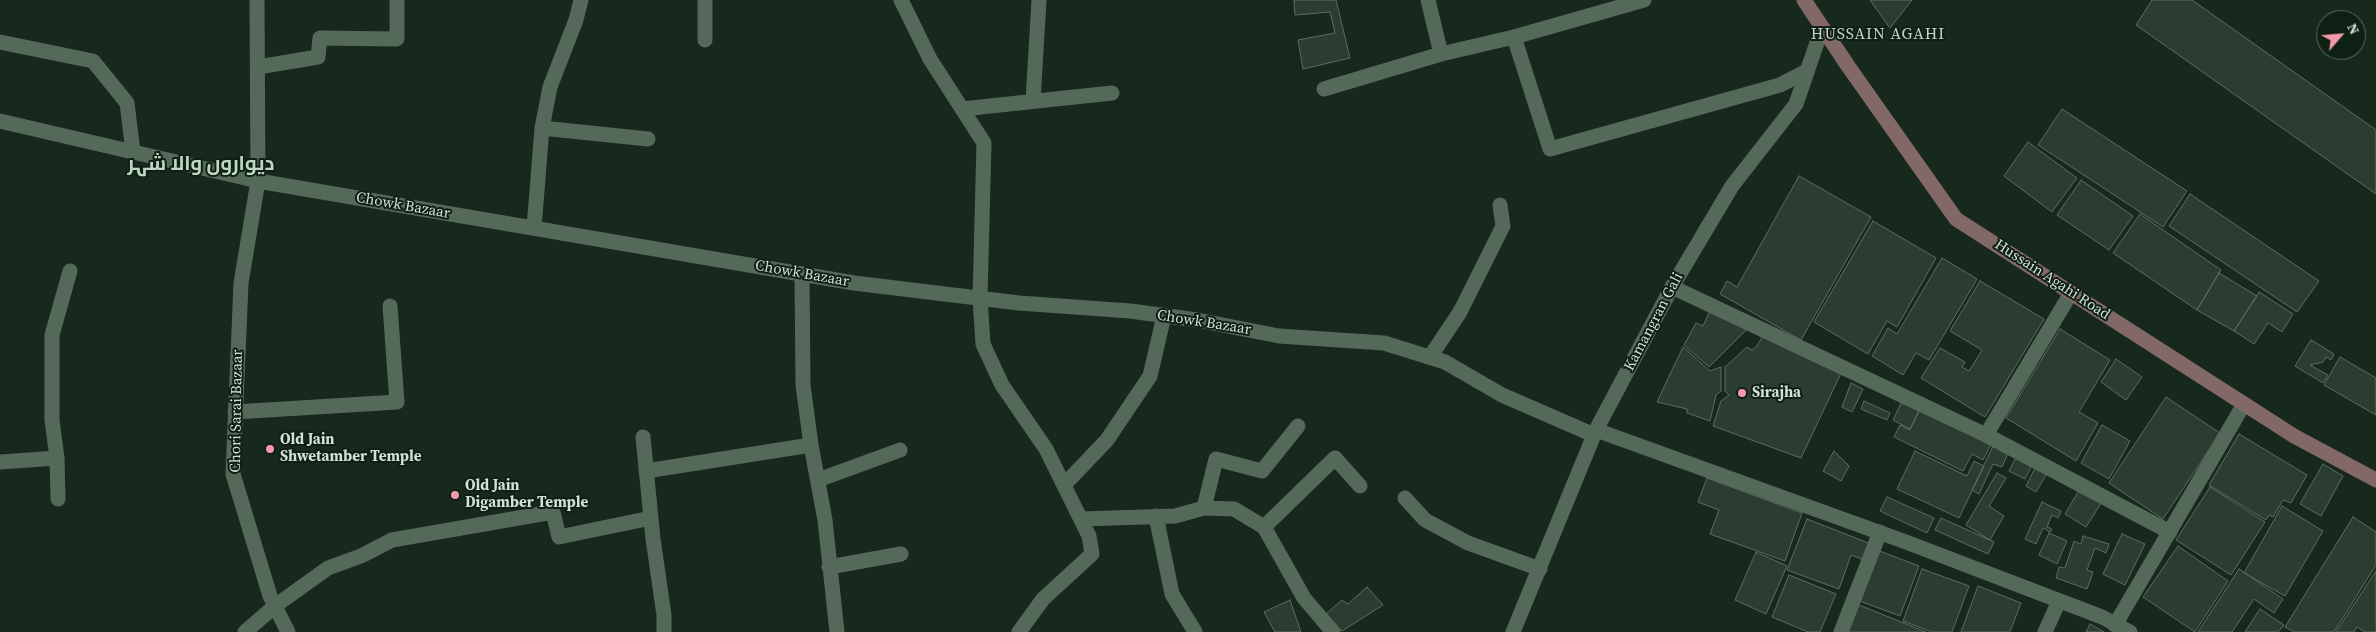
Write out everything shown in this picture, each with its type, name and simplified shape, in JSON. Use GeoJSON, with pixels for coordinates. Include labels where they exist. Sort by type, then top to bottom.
{"type":"FeatureCollection","features":[{"type":"Feature","properties":{"kind":"main road","name":"Hussain Agahi Road"},"geometry":{"type":"LineString","coordinates":[[1804,0],[1956,219],[2294,436],[2376,480]]}},
{"type":"Feature","properties":{"kind":"street","name":"Chori Sarai Bazaar"},"geometry":{"type":"LineString","coordinates":[[257,0],[258,181],[241,282],[233,474],[270,596],[288,632]]}},
{"type":"Feature","properties":{"kind":"street"},"geometry":{"type":"LineString","coordinates":[[258,67],[318,57],[320,38],[397,39],[397,0]]}},
{"type":"Feature","properties":{"kind":"street"},"geometry":{"type":"LineString","coordinates":[[534,228],[542,128],[550,87],[576,20],[581,0]]}},
{"type":"Feature","properties":{"kind":"street"},"geometry":{"type":"LineString","coordinates":[[705,0],[705,40]]}},
{"type":"Feature","properties":{"kind":"street"},"geometry":{"type":"LineString","coordinates":[[901,0],[930,59],[984,143],[980,298],[983,344],[1002,385],[1046,449],[1089,536],[1092,554],[1042,599],[1019,632]]}},
{"type":"Feature","properties":{"kind":"street"},"geometry":{"type":"LineString","coordinates":[[1033,101],[1039,0]]}},
{"type":"Feature","properties":{"kind":"street"},"geometry":{"type":"LineString","coordinates":[[1428,0],[1442,54]]}},
{"type":"Feature","properties":{"kind":"street"},"geometry":{"type":"LineString","coordinates":[[1324,89],[1442,54],[1514,37],[1644,0]]}},
{"type":"Feature","properties":{"kind":"street","name":"Kamangran Gali"},"geometry":{"type":"LineString","coordinates":[[1513,632],[1595,432],[1672,287],[1732,186],[1796,104],[1822,28]]}},
{"type":"Feature","properties":{"kind":"street"},"geometry":{"type":"LineString","coordinates":[[1514,37],[1550,148],[1780,85],[1808,71]]}},
{"type":"Feature","properties":{"kind":"street"},"geometry":{"type":"LineString","coordinates":[[0,42],[93,61],[127,103],[134,152]]}},
{"type":"Feature","properties":{"kind":"street"},"geometry":{"type":"LineString","coordinates":[[962,109],[1112,93]]}},
{"type":"Feature","properties":{"kind":"street","name":"Chowk Bazaar"},"geometry":{"type":"LineString","coordinates":[[0,121],[258,181],[854,283],[1197,320],[1279,336],[1384,343],[1445,362],[1502,396],[1595,432],[1880,532],[2060,601],[2130,632]]}},
{"type":"Feature","properties":{"kind":"street"},"geometry":{"type":"LineString","coordinates":[[542,128],[648,139]]}},
{"type":"Feature","properties":{"kind":"street"},"geometry":{"type":"LineString","coordinates":[[1430,357],[1460,312],[1503,226],[1500,205]]}},
{"type":"Feature","properties":{"kind":"street"},"geometry":{"type":"LineString","coordinates":[[58,499],[57,458],[52,420],[52,335],[70,271]]}},
{"type":"Feature","properties":{"kind":"street"},"geometry":{"type":"LineString","coordinates":[[802,274],[803,385],[810,445],[825,520],[837,632]]}},
{"type":"Feature","properties":{"kind":"street"},"geometry":{"type":"LineString","coordinates":[[1672,287],[1986,435],[2170,532]]}},
{"type":"Feature","properties":{"kind":"street"},"geometry":{"type":"LineString","coordinates":[[1986,435],[2071,293]]}},
{"type":"Feature","properties":{"kind":"street"},"geometry":{"type":"LineString","coordinates":[[235,412],[397,402],[390,306]]}},
{"type":"Feature","properties":{"kind":"street"},"geometry":{"type":"LineString","coordinates":[[1064,484],[1107,440],[1150,376],[1164,316]]}},
{"type":"Feature","properties":{"kind":"street"},"geometry":{"type":"LineString","coordinates":[[2115,625],[2244,404]]}},
{"type":"Feature","properties":{"kind":"street"},"geometry":{"type":"LineString","coordinates":[[1204,508],[1216,459],[1262,471],[1298,426]]}},
{"type":"Feature","properties":{"kind":"street"},"geometry":{"type":"LineString","coordinates":[[643,437],[651,518],[664,615],[664,632]]}},
{"type":"Feature","properties":{"kind":"street"},"geometry":{"type":"LineString","coordinates":[[646,470],[810,445]]}},
{"type":"Feature","properties":{"kind":"street"},"geometry":{"type":"LineString","coordinates":[[818,480],[900,450]]}},
{"type":"Feature","properties":{"kind":"street"},"geometry":{"type":"LineString","coordinates":[[0,462],[57,458]]}},
{"type":"Feature","properties":{"kind":"street"},"geometry":{"type":"LineString","coordinates":[[1264,526],[1335,458],[1360,486]]}},
{"type":"Feature","properties":{"kind":"street"},"geometry":{"type":"LineString","coordinates":[[1406,498],[1425,520],[1433,525],[1468,543],[1540,569]]}},
{"type":"Feature","properties":{"kind":"street"},"geometry":{"type":"LineString","coordinates":[[1081,519],[1175,516],[1204,508],[1234,509],[1264,526],[1304,598],[1333,632]]}},
{"type":"Feature","properties":{"kind":"street"},"geometry":{"type":"LineString","coordinates":[[245,632],[276,606],[328,568],[361,556],[392,540],[553,512],[559,537],[651,518]]}},
{"type":"Feature","properties":{"kind":"street"},"geometry":{"type":"LineString","coordinates":[[1156,516],[1172,594],[1195,632]]}},
{"type":"Feature","properties":{"kind":"street"},"geometry":{"type":"LineString","coordinates":[[1841,632],[1880,532]]}},
{"type":"Feature","properties":{"kind":"street"},"geometry":{"type":"LineString","coordinates":[[829,567],[901,554]]}},
{"type":"Feature","properties":{"kind":"street"},"geometry":{"type":"LineString","coordinates":[[2045,632],[2060,601]]}},
{"type":"Feature","properties":{"kind":"building"},"geometry":{"type":"Polygon","coordinates":[[[1294,0],[1336,0],[1350,58],[1303,69],[1298,40],[1335,33],[1330,12],[1295,15],[1294,0]]]}},
{"type":"Feature","properties":{"kind":"building"},"geometry":{"type":"Polygon","coordinates":[[[1870,0],[1912,0],[1890,28],[1870,0]]]}},
{"type":"Feature","properties":{"kind":"building"},"geometry":{"type":"Polygon","coordinates":[[[2152,0],[2192,0],[2376,130],[2376,194],[2136,25],[2152,0]]]}},
{"type":"Feature","properties":{"kind":"building"},"geometry":{"type":"Polygon","coordinates":[[[2062,109],[2187,191],[2163,227],[2038,145],[2062,109]]]}},
{"type":"Feature","properties":{"kind":"building"},"geometry":{"type":"Polygon","coordinates":[[[2028,142],[2077,178],[2052,212],[2004,176],[2028,142]]]}},
{"type":"Feature","properties":{"kind":"building"},"geometry":{"type":"Polygon","coordinates":[[[1799,176],[1871,217],[1801,340],[1720,294],[1727,281],[1737,287],[1799,176]]]}},
{"type":"Feature","properties":{"kind":"building"},"geometry":{"type":"Polygon","coordinates":[[[2081,180],[2133,216],[2109,250],[2057,215],[2081,180]]]}},
{"type":"Feature","properties":{"kind":"building"},"geometry":{"type":"Polygon","coordinates":[[[2190,194],[2319,281],[2297,312],[2169,226],[2190,194]]]}},
{"type":"Feature","properties":{"kind":"building"},"geometry":{"type":"Polygon","coordinates":[[[2140,214],[2221,270],[2197,310],[2113,253],[2140,214]]]}},
{"type":"Feature","properties":{"kind":"building"},"geometry":{"type":"Polygon","coordinates":[[[1873,221],[1936,258],[1897,327],[1887,321],[1868,354],[1814,322],[1873,221]]]}},
{"type":"Feature","properties":{"kind":"building"},"geometry":{"type":"Polygon","coordinates":[[[1942,258],[1977,279],[1929,360],[1916,353],[1903,375],[1872,356],[1888,328],[1897,334],[1942,258]]]}},
{"type":"Feature","properties":{"kind":"building"},"geometry":{"type":"Polygon","coordinates":[[[2219,273],[2257,296],[2234,331],[2197,310],[2219,273]]]}},
{"type":"Feature","properties":{"kind":"building"},"geometry":{"type":"Polygon","coordinates":[[[1980,281],[2044,319],[1985,417],[1921,378],[1940,348],[1965,362],[1962,367],[1969,371],[1982,350],[1950,331],[1980,281]]]}},
{"type":"Feature","properties":{"kind":"building"},"geometry":{"type":"Polygon","coordinates":[[[2259,292],[2293,314],[2282,332],[2268,323],[2254,344],[2234,331],[2259,292]]]}},
{"type":"Feature","properties":{"kind":"building"},"geometry":{"type":"Polygon","coordinates":[[[1710,311],[1747,329],[1709,367],[1684,345],[1696,323],[1703,326],[1710,311]]]}},
{"type":"Feature","properties":{"kind":"building"},"geometry":{"type":"Polygon","coordinates":[[[2060,329],[2110,360],[2079,412],[2098,423],[2076,461],[2006,418],[2060,329]]]}},
{"type":"Feature","properties":{"kind":"building"},"geometry":{"type":"Polygon","coordinates":[[[1764,334],[1842,371],[1801,458],[1713,426],[1721,401],[1729,395],[1725,391],[1725,367],[1747,347],[1752,350],[1757,346],[1764,334]]]}},
{"type":"Feature","properties":{"kind":"building"},"geometry":{"type":"Polygon","coordinates":[[[2311,340],[2334,354],[2331,360],[2326,357],[2323,362],[2310,365],[2328,375],[2323,383],[2295,366],[2311,340]]]}},
{"type":"Feature","properties":{"kind":"building"},"geometry":{"type":"Polygon","coordinates":[[[1683,347],[1710,371],[1721,367],[1721,391],[1716,395],[1710,421],[1687,413],[1687,409],[1657,402],[1683,347]]]}},
{"type":"Feature","properties":{"kind":"building"},"geometry":{"type":"Polygon","coordinates":[[[2340,357],[2376,378],[2376,415],[2324,385],[2340,357]]]}},
{"type":"Feature","properties":{"kind":"building"},"geometry":{"type":"Polygon","coordinates":[[[2116,359],[2142,377],[2126,400],[2101,382],[2116,359]]]}},
{"type":"Feature","properties":{"kind":"building"},"geometry":{"type":"Polygon","coordinates":[[[1851,383],[1863,389],[1852,412],[1842,407],[1851,383]]]}},
{"type":"Feature","properties":{"kind":"building"},"geometry":{"type":"Polygon","coordinates":[[[2166,397],[2220,433],[2163,519],[2109,483],[2166,397]]]}},
{"type":"Feature","properties":{"kind":"building"},"geometry":{"type":"Polygon","coordinates":[[[1903,399],[1920,408],[1910,429],[1893,420],[1903,399]]]}},
{"type":"Feature","properties":{"kind":"building"},"geometry":{"type":"Polygon","coordinates":[[[1864,401],[1890,413],[1887,420],[1861,409],[1864,401]]]}},
{"type":"Feature","properties":{"kind":"building"},"geometry":{"type":"Polygon","coordinates":[[[1921,407],[1992,442],[1983,460],[1972,454],[1963,471],[1894,437],[1900,425],[1910,430],[1921,407]]]}},
{"type":"Feature","properties":{"kind":"building"},"geometry":{"type":"Polygon","coordinates":[[[2102,425],[2130,441],[2109,479],[2081,463],[2102,425]]]}},
{"type":"Feature","properties":{"kind":"building"},"geometry":{"type":"Polygon","coordinates":[[[2239,434],[2307,475],[2291,503],[2283,500],[2273,517],[2269,515],[2266,520],[2209,485],[2239,434]]]}},
{"type":"Feature","properties":{"kind":"building"},"geometry":{"type":"Polygon","coordinates":[[[1994,444],[2009,451],[2002,467],[1993,464],[1979,494],[1972,490],[1994,444]]]}},
{"type":"Feature","properties":{"kind":"building"},"geometry":{"type":"Polygon","coordinates":[[[1834,451],[1849,466],[1841,481],[1823,471],[1834,451]]]}},
{"type":"Feature","properties":{"kind":"building"},"geometry":{"type":"Polygon","coordinates":[[[1915,451],[1967,476],[1974,461],[1984,466],[1959,518],[1897,489],[1915,451]]]}},
{"type":"Feature","properties":{"kind":"building"},"geometry":{"type":"Polygon","coordinates":[[[2018,453],[2034,461],[2025,479],[2009,471],[2018,453]]]}},
{"type":"Feature","properties":{"kind":"building"},"geometry":{"type":"Polygon","coordinates":[[[2323,464],[2343,476],[2321,516],[2300,504],[2323,464]]]}},
{"type":"Feature","properties":{"kind":"building"},"geometry":{"type":"Polygon","coordinates":[[[2036,466],[2047,473],[2036,492],[2026,486],[2036,466]]]}},
{"type":"Feature","properties":{"kind":"building"},"geometry":{"type":"Polygon","coordinates":[[[1997,473],[2006,478],[1989,506],[2004,516],[1990,540],[1966,525],[1997,473]]]}},
{"type":"Feature","properties":{"kind":"building"},"geometry":{"type":"Polygon","coordinates":[[[1707,478],[1802,513],[1785,561],[1710,534],[1719,510],[1698,502],[1707,478]]]}},
{"type":"Feature","properties":{"kind":"building"},"geometry":{"type":"Polygon","coordinates":[[[2081,487],[2103,500],[2086,527],[2065,514],[2081,487]]]}},
{"type":"Feature","properties":{"kind":"building"},"geometry":{"type":"Polygon","coordinates":[[[2210,487],[2265,522],[2231,575],[2176,540],[2210,487]]]}},
{"type":"Feature","properties":{"kind":"building"},"geometry":{"type":"Polygon","coordinates":[[[1887,497],[1934,518],[1927,533],[1880,511],[1887,497]]]}},
{"type":"Feature","properties":{"kind":"building"},"geometry":{"type":"Polygon","coordinates":[[[2042,502],[2061,511],[2058,518],[2052,515],[2047,527],[2052,529],[2050,532],[2043,528],[2036,544],[2025,539],[2042,502]]]}},
{"type":"Feature","properties":{"kind":"building"},"geometry":{"type":"Polygon","coordinates":[[[2282,506],[2323,531],[2285,596],[2244,573],[2282,506]]]}},
{"type":"Feature","properties":{"kind":"building"},"geometry":{"type":"Polygon","coordinates":[[[2353,517],[2376,532],[2376,565],[2334,632],[2294,632],[2285,627],[2353,517]]]}},
{"type":"Feature","properties":{"kind":"building"},"geometry":{"type":"Polygon","coordinates":[[[1941,518],[1994,542],[1988,554],[1935,530],[1941,518]]]}},
{"type":"Feature","properties":{"kind":"building"},"geometry":{"type":"Polygon","coordinates":[[[1807,519],[1871,544],[1864,560],[1851,555],[1839,589],[1787,570],[1807,519]]]}},
{"type":"Feature","properties":{"kind":"building"},"geometry":{"type":"Polygon","coordinates":[[[2049,533],[2067,541],[2057,564],[2039,555],[2049,533]]]}},
{"type":"Feature","properties":{"kind":"building"},"geometry":{"type":"Polygon","coordinates":[[[2122,534],[2145,544],[2125,585],[2103,574],[2122,534]]]}},
{"type":"Feature","properties":{"kind":"building"},"geometry":{"type":"Polygon","coordinates":[[[2083,536],[2109,544],[2106,553],[2095,548],[2087,570],[2093,572],[2087,589],[2056,578],[2059,567],[2065,568],[2074,541],[2081,544],[2083,536]]]}},
{"type":"Feature","properties":{"kind":"building"},"geometry":{"type":"Polygon","coordinates":[[[2178,546],[2228,581],[2195,632],[2143,597],[2178,546]]]}},
{"type":"Feature","properties":{"kind":"building"},"geometry":{"type":"Polygon","coordinates":[[[1877,550],[1919,566],[1900,616],[1857,600],[1877,550]]]}},
{"type":"Feature","properties":{"kind":"building"},"geometry":{"type":"Polygon","coordinates":[[[1756,552],[1787,566],[1766,614],[1735,600],[1756,552]]]}},
{"type":"Feature","properties":{"kind":"building"},"geometry":{"type":"Polygon","coordinates":[[[1922,569],[1969,586],[1952,632],[1932,632],[1903,621],[1922,569]]]}},
{"type":"Feature","properties":{"kind":"building"},"geometry":{"type":"Polygon","coordinates":[[[2239,569],[2283,599],[2274,613],[2254,599],[2232,632],[2198,632],[2239,569]]]}},
{"type":"Feature","properties":{"kind":"building"},"geometry":{"type":"Polygon","coordinates":[[[2376,571],[2376,632],[2365,632],[2357,627],[2354,632],[2336,632],[2376,571]]]}},
{"type":"Feature","properties":{"kind":"building"},"geometry":{"type":"Polygon","coordinates":[[[1789,575],[1836,594],[1820,632],[1808,632],[1772,617],[1789,575]]]}},
{"type":"Feature","properties":{"kind":"building"},"geometry":{"type":"Polygon","coordinates":[[[1978,586],[2021,603],[2010,632],[1961,632],[1978,586]]]}},
{"type":"Feature","properties":{"kind":"building"},"geometry":{"type":"Polygon","coordinates":[[[1367,587],[1383,605],[1342,631],[1326,614],[1342,600],[1348,604],[1367,587]]]}},
{"type":"Feature","properties":{"kind":"building"},"geometry":{"type":"Polygon","coordinates":[[[1290,600],[1301,632],[1275,632],[1264,612],[1290,600]]]}},
{"type":"Feature","properties":{"kind":"building"},"geometry":{"type":"Polygon","coordinates":[[[1859,605],[1926,632],[1848,632],[1859,605]]]}},
{"type":"Feature","properties":{"kind":"building"},"geometry":{"type":"Polygon","coordinates":[[[2260,609],[2284,625],[2278,632],[2245,632],[2260,609]]]}},
{"type":"Feature","properties":{"kind":"building"},"geometry":{"type":"Polygon","coordinates":[[[2090,624],[2104,632],[2086,632],[2090,624]]]}},
{"type":"Feature","properties":{"kind":"place","name":"Sirajha"},"geometry":{"type":"Point","coordinates":[1742,393]}},
{"type":"Feature","properties":{"kind":"place","name":"Old Jain Shwetamber Temple"},"geometry":{"type":"Point","coordinates":[270,449]}},
{"type":"Feature","properties":{"kind":"place","name":"Old Jain Digamber Temple"},"geometry":{"type":"Point","coordinates":[455,495]}},
{"type":"Feature","properties":{"kind":"district","name":"HUSSAIN AGAHI"},"geometry":{"type":"Point","coordinates":[1878,35]}},
{"type":"Feature","properties":{"kind":"district","name":"دیواروں والا شہر"},"geometry":{"type":"Point","coordinates":[201,165]}}]}
